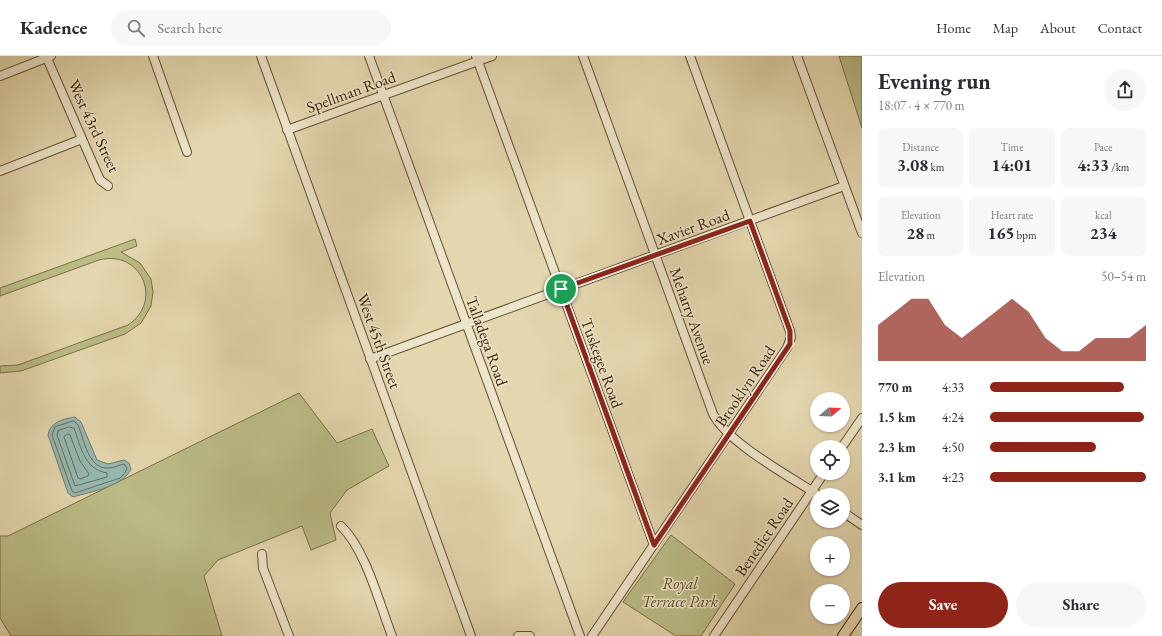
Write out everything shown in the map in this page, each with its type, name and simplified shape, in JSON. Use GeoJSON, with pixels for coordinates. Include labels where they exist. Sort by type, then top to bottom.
{"type":"FeatureCollection","features":[{"type":"Feature","properties":{"kind":"main road"},"geometry":{"type":"LineString","coordinates":[[843,636],[862,608]]}},
{"type":"Feature","properties":{"kind":"street"},"geometry":{"type":"LineString","coordinates":[[0,76],[48,56]]}},
{"type":"Feature","properties":{"kind":"street","name":"West 43rd Street"},"geometry":{"type":"LineString","coordinates":[[48,56],[100,180],[108,186]]}},
{"type":"Feature","properties":{"kind":"street"},"geometry":{"type":"LineString","coordinates":[[153,56],[187,152]]}},
{"type":"Feature","properties":{"kind":"street","name":"West 45th Street"},"geometry":{"type":"LineString","coordinates":[[261,56],[471,636]]}},
{"type":"Feature","properties":{"kind":"street","name":"Talladega Road"},"geometry":{"type":"LineString","coordinates":[[369,56],[580,636]]}},
{"type":"Feature","properties":{"kind":"street","name":"Spellman Road"},"geometry":{"type":"LineString","coordinates":[[287,130],[383,96],[477,59],[492,56]]}},
{"type":"Feature","properties":{"kind":"street","name":"Meharry Avenue"},"geometry":{"type":"LineString","coordinates":[[583,56],[713,414],[729,434],[810,490]]}},
{"type":"Feature","properties":{"kind":"street","name":"Brooklyn Road"},"geometry":{"type":"LineString","coordinates":[[592,636],[787,348],[791,337],[690,56]]}},
{"type":"Feature","properties":{"kind":"street"},"geometry":{"type":"LineString","coordinates":[[797,56],[862,233]]}},
{"type":"Feature","properties":{"kind":"street","name":"Tuskegee Road"},"geometry":{"type":"LineString","coordinates":[[477,59],[654,545]]}},
{"type":"Feature","properties":{"kind":"street"},"geometry":{"type":"LineString","coordinates":[[0,171],[82,139]]}},
{"type":"Feature","properties":{"kind":"street","name":"Xavier Road"},"geometry":{"type":"LineString","coordinates":[[370,359],[844,186]]}},
{"type":"Feature","properties":{"kind":"street"},"geometry":{"type":"LineString","coordinates":[[847,440],[862,418]]}},
{"type":"Feature","properties":{"kind":"street","name":"Benedict Road"},"geometry":{"type":"LineString","coordinates":[[714,636],[810,500]]}},
{"type":"Feature","properties":{"kind":"street"},"geometry":{"type":"LineString","coordinates":[[850,516],[862,524]]}},
{"type":"Feature","properties":{"kind":"street"},"geometry":{"type":"LineString","coordinates":[[341,526],[350,535],[362,556],[392,636]]}},
{"type":"Feature","properties":{"kind":"street"},"geometry":{"type":"LineString","coordinates":[[262,554],[263,568],[289,636]]}},
{"type":"Feature","properties":{"kind":"street"},"geometry":{"type":"LineString","coordinates":[[518,636],[530,636]]}},
{"type":"Feature","properties":{"kind":"green space"},"geometry":{"type":"Polygon","coordinates":[[[839,56],[862,56],[862,128],[839,56]]]}},
{"type":"Feature","properties":{"kind":"green space"},"geometry":{"type":"Polygon","coordinates":[[[135,239],[137,246],[121,252],[140,263],[151,279],[153,292],[151,306],[141,323],[125,334],[21,371],[0,373],[0,366],[18,365],[128,325],[139,315],[145,303],[146,291],[143,279],[136,269],[126,262],[114,259],[99,260],[0,296],[0,288],[135,239]]]}},
{"type":"Feature","properties":{"kind":"green space"},"geometry":{"type":"Polygon","coordinates":[[[299,393],[337,443],[372,429],[389,466],[347,490],[330,513],[336,540],[311,550],[302,526],[218,560],[204,576],[222,636],[11,636],[0,618],[0,536],[8,536],[299,393]]]}},
{"type":"Feature","properties":{"kind":"green space","name":"Royal Terrace Park"},"geometry":{"type":"Polygon","coordinates":[[[671,535],[735,584],[701,636],[676,636],[623,602],[671,535]]]}},
{"type":"Feature","properties":{"kind":"water"},"geometry":{"type":"Polygon","coordinates":[[[75,417],[81,422],[97,460],[108,464],[124,460],[129,463],[131,469],[121,480],[106,488],[73,497],[68,493],[48,435],[54,424],[62,420],[75,417]]]}},
{"type":"Feature","properties":{"kind":"route"},"geometry":{"type":"LineString","coordinates":[[750,221],[790,331],[790,344],[654,545],[631,483],[561,289],[750,221]]}}]}
